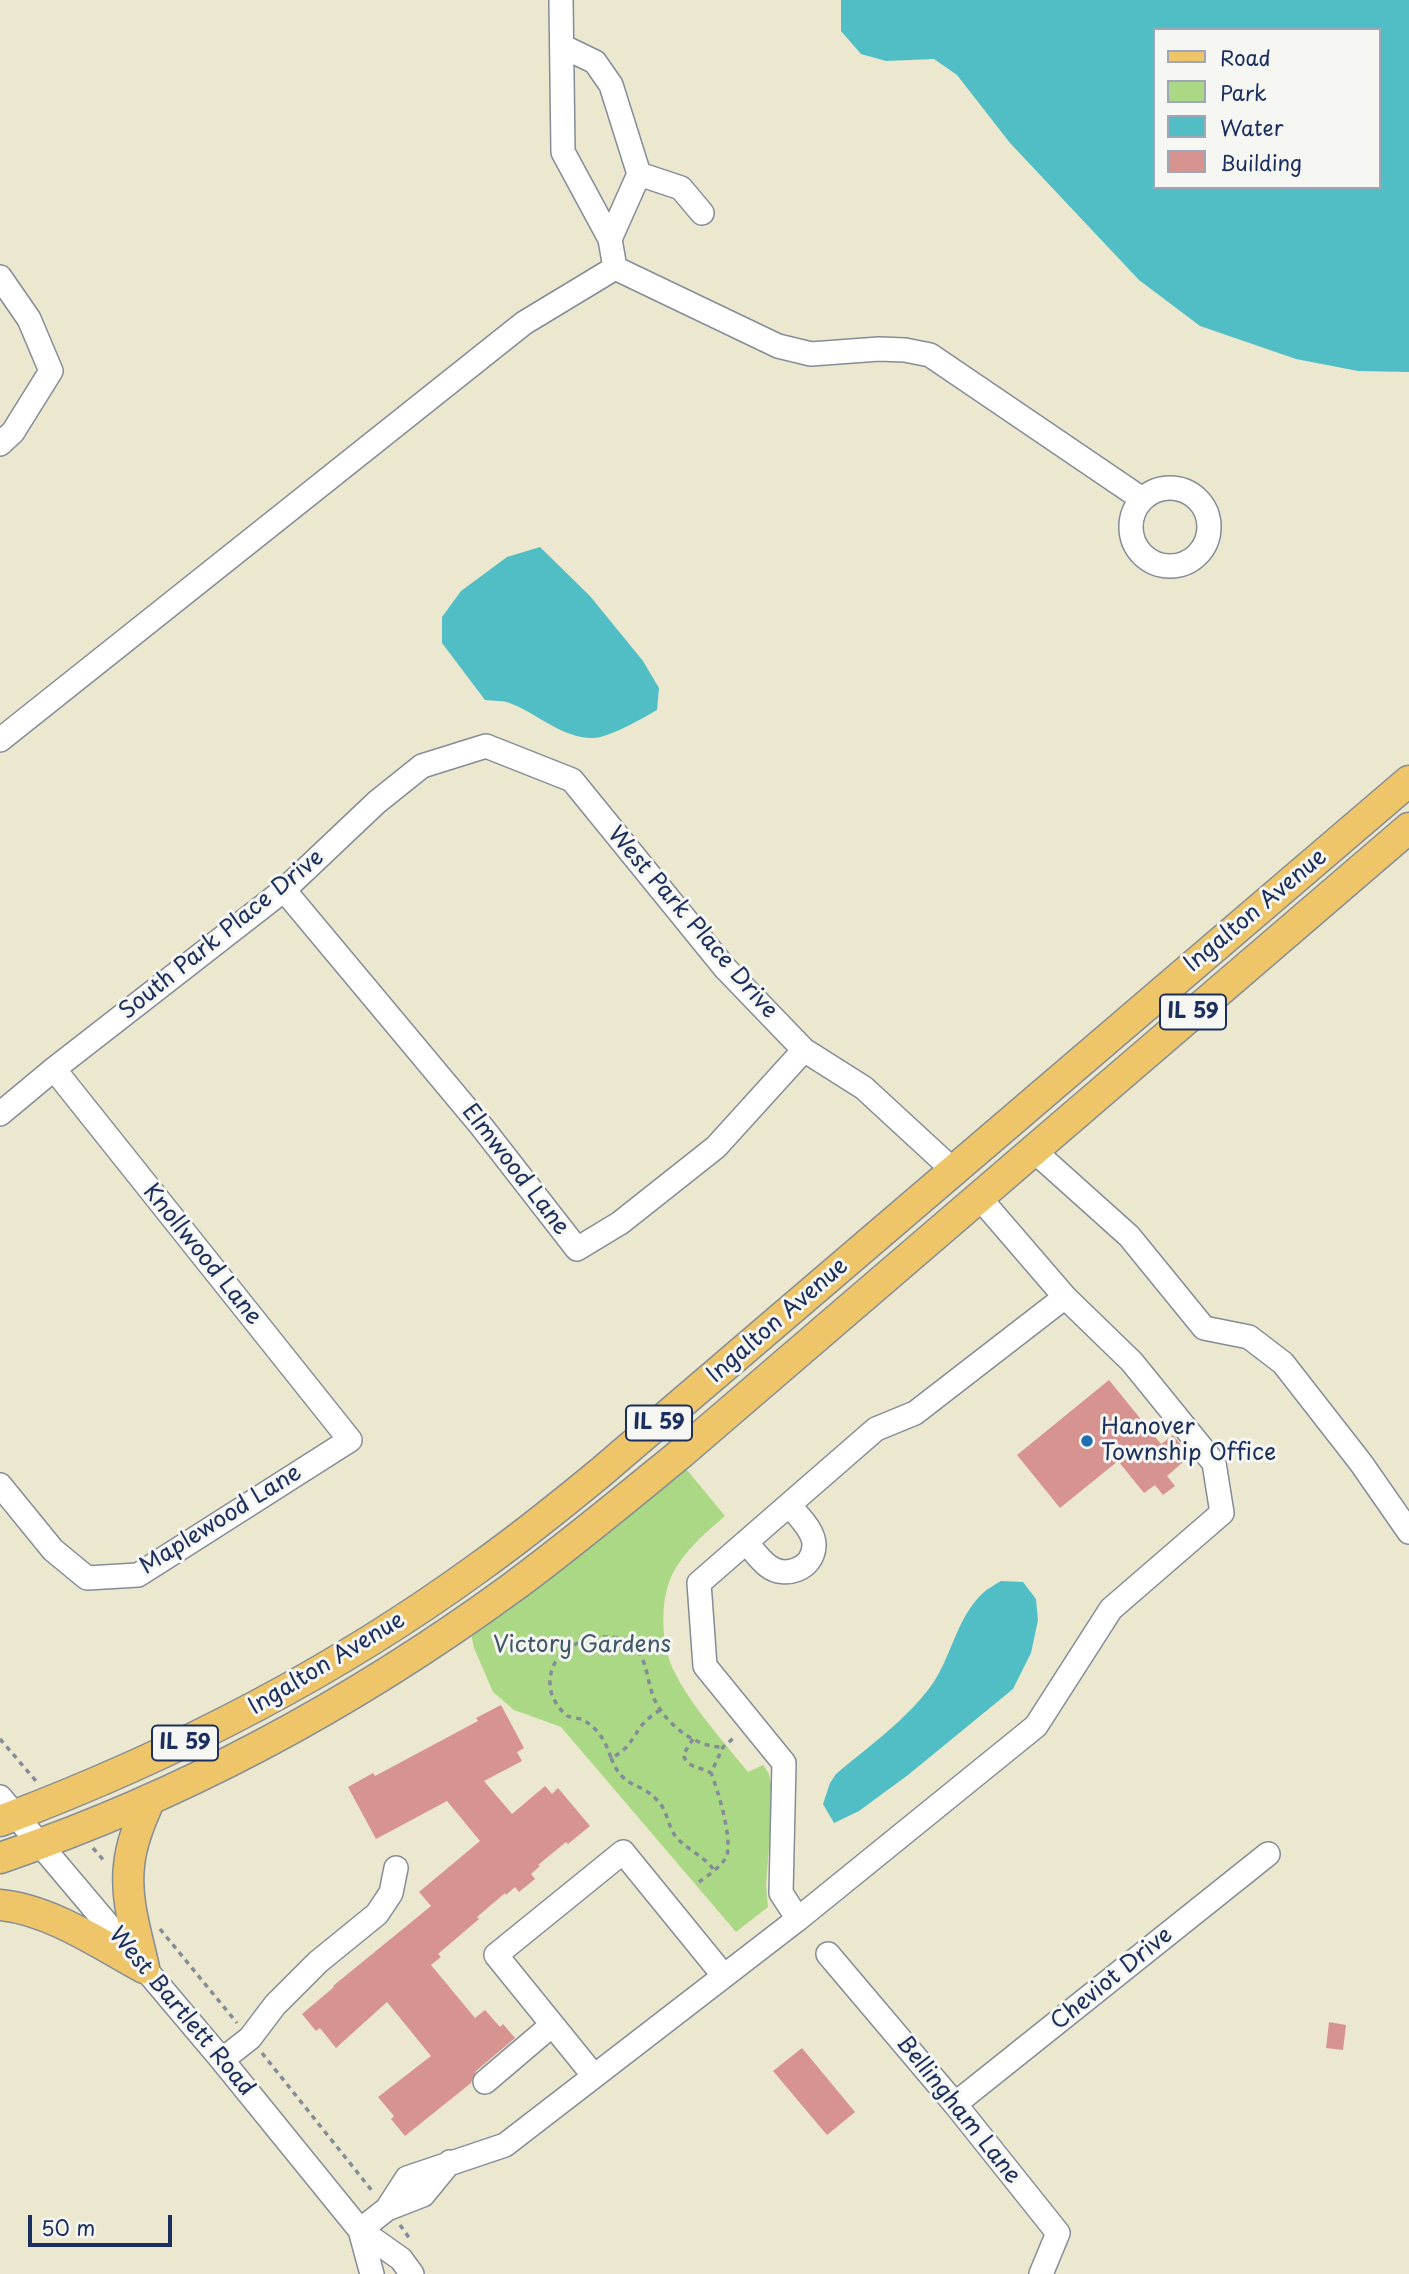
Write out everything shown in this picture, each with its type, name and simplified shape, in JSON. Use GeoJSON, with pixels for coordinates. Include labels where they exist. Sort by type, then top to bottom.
{"type":"FeatureCollection","features":[{"type":"Feature","properties":{"kind":"main road","name":"Ingalton Avenue"},"geometry":{"type":"LineString","coordinates":[[5,1811],[117,1775],[213,1730],[290,1689],[386,1631],[477,1569],[611,1465],[1409,781]]}},
{"type":"Feature","properties":{"kind":"main road","name":"Ingalton Avenue"},"geometry":{"type":"LineString","coordinates":[[39,1845],[150,1799],[292,1728],[378,1678],[512,1588],[678,1455],[1409,828]]}},
{"type":"Feature","properties":{"kind":"main road"},"geometry":{"type":"LineString","coordinates":[[954,1171],[978,1196]]}},
{"type":"Feature","properties":{"kind":"main road"},"geometry":{"type":"LineString","coordinates":[[144,1968],[128,1891],[129,1866],[135,1836],[150,1799]]}},
{"type":"Feature","properties":{"kind":"main road","name":"IL 59"},"geometry":{"type":"LineString","coordinates":[[0,1858],[39,1845]]}},
{"type":"Feature","properties":{"kind":"main road"},"geometry":{"type":"LineString","coordinates":[[0,1905],[15,1907],[50,1919],[144,1968]]}},
{"type":"Feature","properties":{"kind":"street"},"geometry":{"type":"LineString","coordinates":[[561,0],[563,152],[610,239],[615,268]]}},
{"type":"Feature","properties":{"kind":"street"},"geometry":{"type":"LineString","coordinates":[[562,46],[595,62],[611,85],[639,174],[610,239]]}},
{"type":"Feature","properties":{"kind":"street"},"geometry":{"type":"LineString","coordinates":[[639,174],[681,188],[702,213]]}},
{"type":"Feature","properties":{"kind":"street"},"geometry":{"type":"LineString","coordinates":[[615,268],[778,346],[811,354],[879,349],[930,355],[1142,499]]}},
{"type":"Feature","properties":{"kind":"street"},"geometry":{"type":"LineString","coordinates":[[0,740],[524,323],[615,268]]}},
{"type":"Feature","properties":{"kind":"street"},"geometry":{"type":"LineString","coordinates":[[0,277],[29,319],[51,371],[13,432],[0,444]]}},
{"type":"Feature","properties":{"kind":"street","name":"South Park Place Drive"},"geometry":{"type":"LineString","coordinates":[[0,1115],[54,1069],[284,890],[377,802],[422,766],[486,746]]}},
{"type":"Feature","properties":{"kind":"street","name":"West Park Place Drive"},"geometry":{"type":"LineString","coordinates":[[486,746],[572,780],[726,968],[804,1050],[864,1088],[954,1171]]}},
{"type":"Feature","properties":{"kind":"street","name":"Elmwood Lane"},"geometry":{"type":"LineString","coordinates":[[284,890],[482,1127],[577,1249],[620,1223],[716,1147],[804,1050]]}},
{"type":"Feature","properties":{"kind":"street","name":"Knollwood Lane"},"geometry":{"type":"LineString","coordinates":[[54,1069],[350,1440]]}},
{"type":"Feature","properties":{"kind":"street"},"geometry":{"type":"LineString","coordinates":[[1032,1149],[1129,1236],[1204,1328],[1249,1337],[1283,1363],[1361,1463],[1409,1531]]}},
{"type":"Feature","properties":{"kind":"street"},"geometry":{"type":"LineString","coordinates":[[360,2230],[387,2208],[407,2178],[505,2145],[798,1919],[1036,1726],[1111,1609],[1222,1513],[1214,1463],[1132,1362],[1065,1297],[978,1196]]}},
{"type":"Feature","properties":{"kind":"street"},"geometry":{"type":"LineString","coordinates":[[798,1919],[781,1893],[784,1763],[705,1667],[699,1583],[876,1429],[915,1413],[1065,1297]]}},
{"type":"Feature","properties":{"kind":"street","name":"Maplewood Lane"},"geometry":{"type":"LineString","coordinates":[[0,1485],[53,1550],[87,1578],[138,1575],[350,1440]]}},
{"type":"Feature","properties":{"kind":"street"},"geometry":{"type":"LineString","coordinates":[[746,1542],[769,1567],[785,1573],[800,1569],[810,1559],[814,1546],[809,1530],[789,1505]]}},
{"type":"Feature","properties":{"kind":"street","name":"West Bartlett Road"},"geometry":{"type":"LineString","coordinates":[[5,1811],[39,1845],[222,2060],[360,2230],[401,2259],[412,2274]]}},
{"type":"Feature","properties":{"kind":"street"},"geometry":{"type":"LineString","coordinates":[[594,2077],[496,1955],[624,1852],[724,1976]]}},
{"type":"Feature","properties":{"kind":"street","name":"Cheviot Drive"},"geometry":{"type":"LineString","coordinates":[[955,2104],[1268,1854]]}},
{"type":"Feature","properties":{"kind":"street"},"geometry":{"type":"LineString","coordinates":[[222,2060],[250,2038],[275,2005],[318,1962],[377,1914],[391,1893],[396,1868]]}},
{"type":"Feature","properties":{"kind":"street","name":"Bellingham Lane"},"geometry":{"type":"LineString","coordinates":[[828,1954],[955,2104],[1058,2233],[1041,2274]]}},
{"type":"Feature","properties":{"kind":"street"},"geometry":{"type":"LineString","coordinates":[[485,2082],[552,2025]]}},
{"type":"Feature","properties":{"kind":"street","name":"West Bartlett Road"},"geometry":{"type":"LineString","coordinates":[[360,2230],[372,2274]]}},
{"type":"Feature","properties":{"kind":"path"},"geometry":{"type":"LineString","coordinates":[[714,1870],[705,1858],[674,1835],[667,1814],[654,1797],[620,1776],[605,1741],[593,1727],[582,1719],[568,1716],[556,1704],[551,1693],[550,1678],[555,1663],[563,1651],[578,1642],[598,1637],[618,1639],[633,1645],[643,1659],[660,1710],[693,1739],[713,1747],[723,1747]]}},
{"type":"Feature","properties":{"kind":"path"},"geometry":{"type":"LineString","coordinates":[[611,1758],[630,1745],[644,1722],[660,1710]]}},
{"type":"Feature","properties":{"kind":"path"},"geometry":{"type":"LineString","coordinates":[[699,1882],[714,1870],[727,1854],[724,1814],[711,1773],[723,1747],[739,1733]]}},
{"type":"Feature","properties":{"kind":"path"},"geometry":{"type":"LineString","coordinates":[[693,1739],[683,1755],[687,1763],[691,1767],[702,1768],[711,1773]]}},
{"type":"Feature","properties":{"kind":"path"},"geometry":{"type":"LineString","coordinates":[[0,1740],[36,1781]]}},
{"type":"Feature","properties":{"kind":"path"},"geometry":{"type":"LineString","coordinates":[[99,1855],[128,1891]]}},
{"type":"Feature","properties":{"kind":"path"},"geometry":{"type":"LineString","coordinates":[[155,1922],[412,2241]]}},
{"type":"Feature","properties":{"kind":"green space","name":"Victory Gardens"},"geometry":{"type":"Polygon","coordinates":[[[682,1464],[725,1516],[689,1550],[672,1575],[665,1598],[663,1624],[670,1662],[699,1711],[748,1772],[763,1765],[769,1774],[773,1795],[766,1885],[768,1907],[736,1932],[561,1727],[514,1710],[493,1692],[474,1648],[470,1629],[682,1464]]]}},
{"type":"Feature","properties":{"kind":"water"},"geometry":{"type":"Polygon","coordinates":[[[841,0],[1409,0],[1409,372],[1358,371],[1296,359],[1200,326],[1139,280],[1010,143],[957,75],[934,59],[886,61],[861,54],[841,31],[841,0]]]}},
{"type":"Feature","properties":{"kind":"water"},"geometry":{"type":"Polygon","coordinates":[[[540,547],[590,596],[643,661],[659,688],[657,710],[607,735],[592,738],[571,734],[509,703],[485,700],[442,643],[442,617],[461,591],[507,557],[540,547]]]}},
{"type":"Feature","properties":{"kind":"water"},"geometry":{"type":"Polygon","coordinates":[[[1001,1581],[1023,1582],[1036,1599],[1038,1620],[1031,1653],[1013,1689],[908,1775],[859,1811],[834,1823],[823,1804],[836,1774],[886,1733],[921,1698],[938,1675],[966,1614],[985,1591],[1001,1581]]]}},
{"type":"Feature","properties":{"kind":"building","name":"Hanover Township Office"},"geometry":{"type":"Polygon","coordinates":[[[1109,1380],[1161,1444],[1173,1435],[1190,1456],[1167,1476],[1175,1486],[1163,1495],[1155,1485],[1144,1493],[1118,1461],[1060,1508],[1017,1455],[1109,1380]]]}},
{"type":"Feature","properties":{"kind":"building"},"geometry":{"type":"Polygon","coordinates":[[[501,1705],[524,1748],[517,1752],[522,1761],[484,1781],[512,1814],[545,1786],[552,1794],[558,1788],[590,1826],[538,1865],[540,1866],[531,1874],[535,1879],[519,1892],[515,1887],[477,1917],[479,1919],[438,1954],[441,1957],[431,1965],[475,2018],[485,2010],[500,2027],[503,2024],[515,2038],[476,2071],[471,2083],[405,2136],[391,2119],[394,2116],[378,2097],[431,2056],[387,2002],[336,2048],[320,2028],[316,2031],[302,2014],[431,1906],[419,1892],[480,1841],[447,1801],[376,1839],[348,1787],[373,1773],[375,1776],[478,1721],[476,1718],[501,1705]]]}},
{"type":"Feature","properties":{"kind":"building"},"geometry":{"type":"Polygon","coordinates":[[[1329,2022],[1346,2025],[1343,2050],[1326,2048],[1329,2022]]]}},
{"type":"Feature","properties":{"kind":"building"},"geometry":{"type":"Polygon","coordinates":[[[802,2048],[855,2112],[827,2135],[773,2071],[802,2048]]]}},
{"type":"Feature","properties":{"kind":"place","name":"Hanover Township Office"},"geometry":{"type":"Point","coordinates":[1087,1441]}}]}
